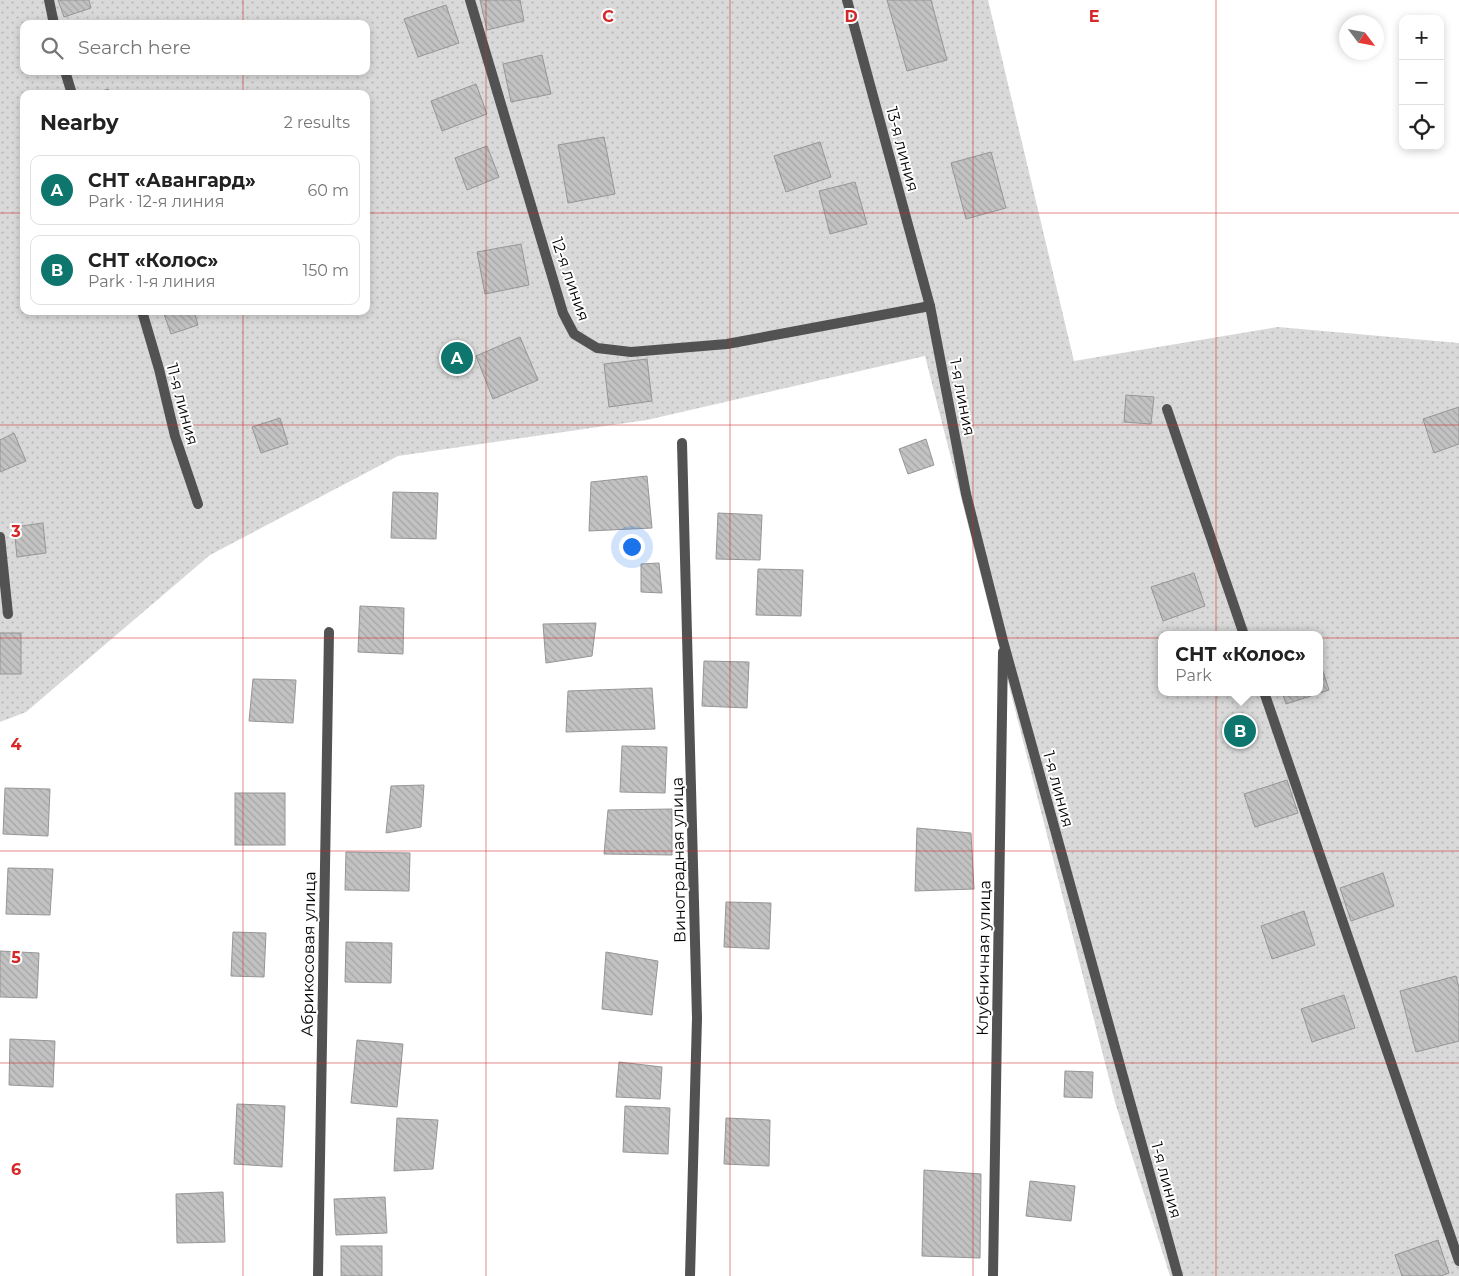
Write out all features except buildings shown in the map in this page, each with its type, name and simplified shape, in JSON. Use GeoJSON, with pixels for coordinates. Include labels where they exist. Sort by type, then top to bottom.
{"type":"FeatureCollection","features":[{"type":"Feature","properties":{"kind":"street"},"geometry":{"type":"LineString","coordinates":[[49,0],[53,20]]}},
{"type":"Feature","properties":{"kind":"street","name":"12-я линия"},"geometry":{"type":"LineString","coordinates":[[470,0],[564,313],[574,334],[597,348],[631,352],[660,350],[727,344],[930,306]]}},
{"type":"Feature","properties":{"kind":"street","name":"13-я линия"},"geometry":{"type":"LineString","coordinates":[[847,0],[930,306]]}},
{"type":"Feature","properties":{"kind":"street"},"geometry":{"type":"LineString","coordinates":[[66,75],[71,90]]}},
{"type":"Feature","properties":{"kind":"street","name":"1-я линия"},"geometry":{"type":"LineString","coordinates":[[930,306],[966,494],[1003,641],[1178,1276]]}},
{"type":"Feature","properties":{"kind":"street","name":"11-я линия"},"geometry":{"type":"LineString","coordinates":[[143,315],[175,436],[198,504]]}},
{"type":"Feature","properties":{"kind":"street"},"geometry":{"type":"LineString","coordinates":[[1167,409],[1243,631]]}},
{"type":"Feature","properties":{"kind":"street","name":"Виноградная улица"},"geometry":{"type":"LineString","coordinates":[[682,443],[697,1018],[690,1276]]}},
{"type":"Feature","properties":{"kind":"street"},"geometry":{"type":"LineString","coordinates":[[0,537],[8,614]]}},
{"type":"Feature","properties":{"kind":"street","name":"Абрикосовая улица"},"geometry":{"type":"LineString","coordinates":[[318,1276],[328,632]]}},
{"type":"Feature","properties":{"kind":"street","name":"Клубничная улица"},"geometry":{"type":"LineString","coordinates":[[993,1276],[1003,641]]}},
{"type":"Feature","properties":{"kind":"street"},"geometry":{"type":"LineString","coordinates":[[1265,696],[1459,1262]]}},
{"type":"Feature","properties":{"kind":"shaded area"},"geometry":{"type":"Polygon","coordinates":[[[0,0],[988,0],[1074,361],[1278,327],[1459,343],[1459,1276],[1170,1276],[1115,1102],[925,356],[647,420],[398,456],[210,555],[26,712],[0,722],[0,0]]]}},
{"type":"Feature","properties":{"kind":"place","name":"СНТ «Авангард»"},"geometry":{"type":"Point","coordinates":[457,358]}},
{"type":"Feature","properties":{"kind":"place","name":"СНТ «Колос»"},"geometry":{"type":"Point","coordinates":[1240,731]}}]}
